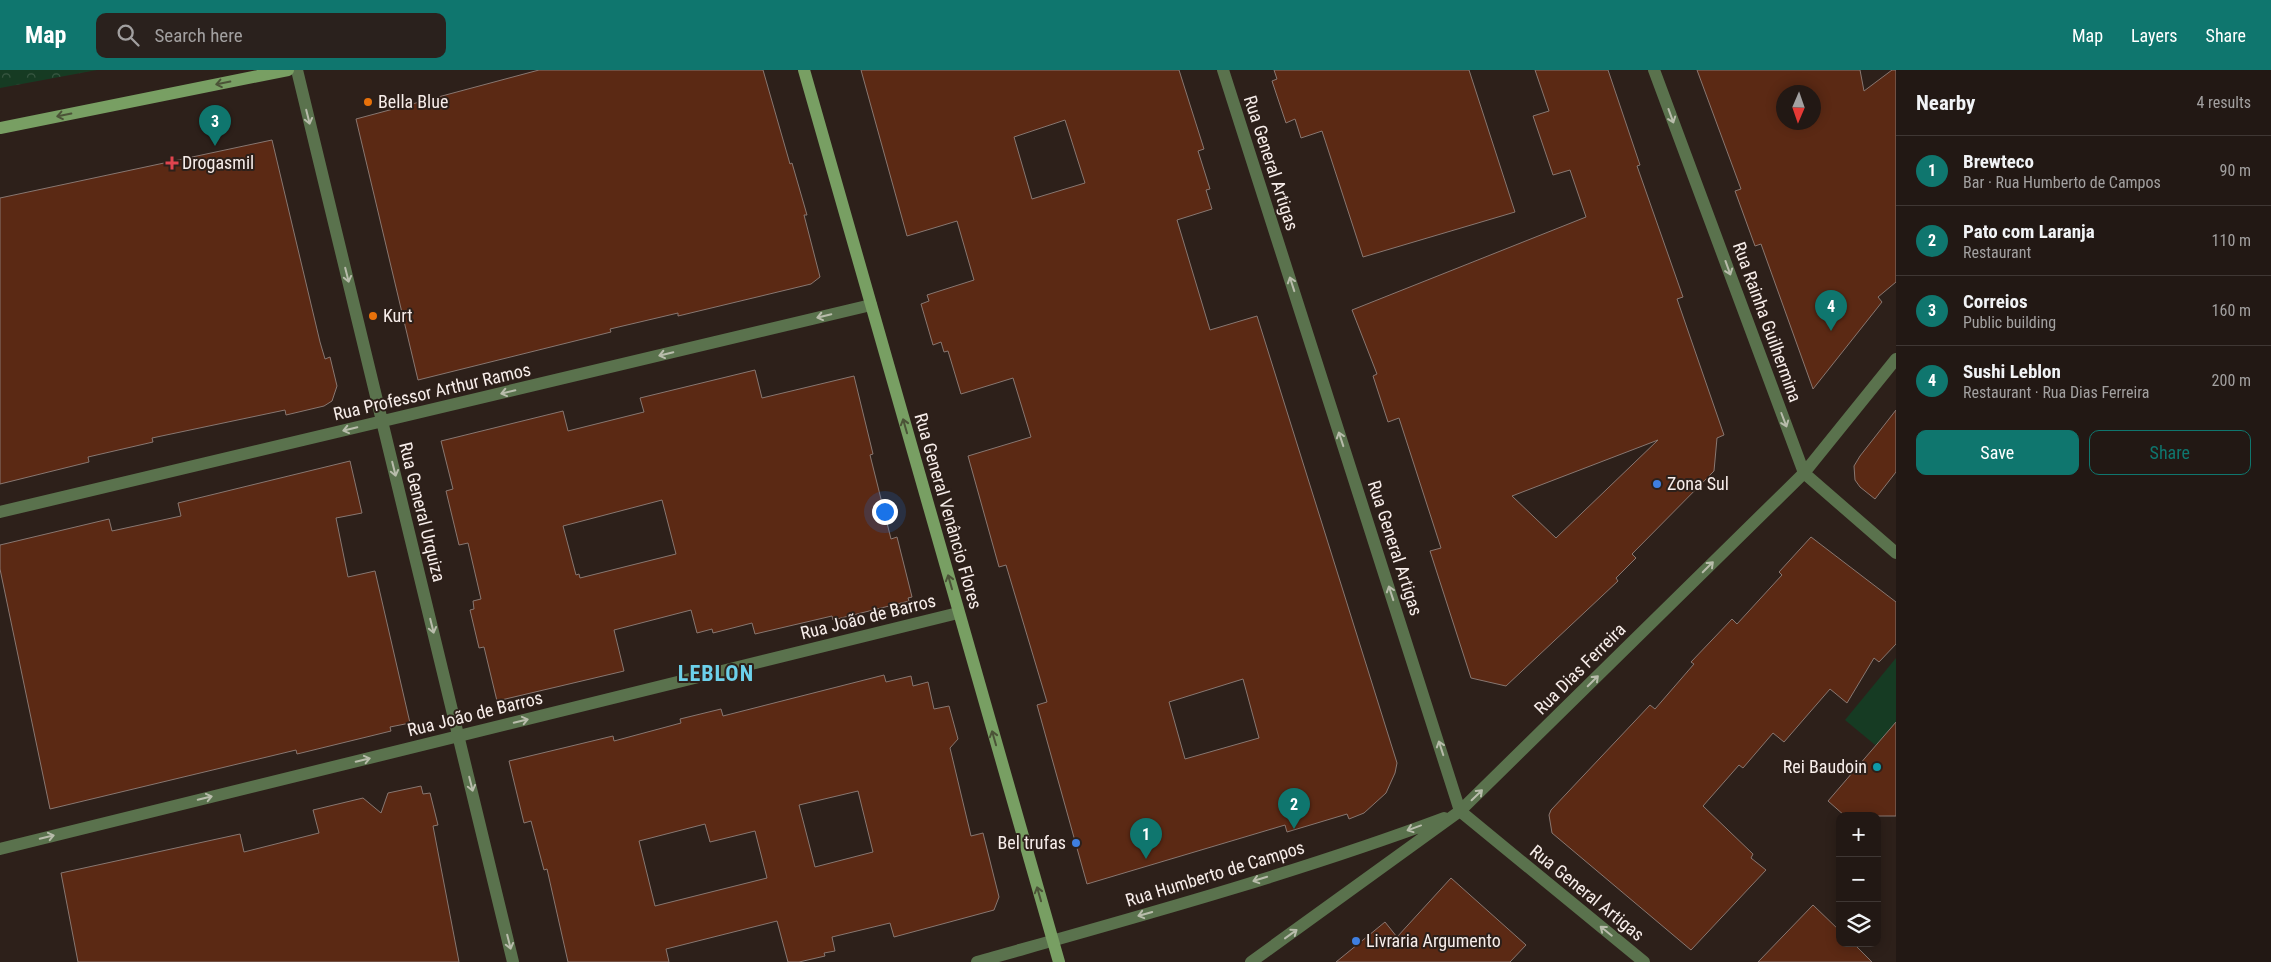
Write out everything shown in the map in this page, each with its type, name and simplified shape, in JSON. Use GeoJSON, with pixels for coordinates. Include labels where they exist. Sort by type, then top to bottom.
{"type":"FeatureCollection","features":[{"type":"Feature","properties":{"kind":"street"},"geometry":{"type":"LineString","coordinates":[[0,128],[288,70]]}},
{"type":"Feature","properties":{"kind":"street","name":"Rua General Urquiza"},"geometry":{"type":"LineString","coordinates":[[297,70],[514,962]]}},
{"type":"Feature","properties":{"kind":"street","name":"Rua General Venâncio Flores"},"geometry":{"type":"LineString","coordinates":[[804,70],[1059,962]]}},
{"type":"Feature","properties":{"kind":"street","name":"Rua General Artigas"},"geometry":{"type":"LineString","coordinates":[[1223,70],[1460,811],[1644,962]]}},
{"type":"Feature","properties":{"kind":"street","name":"Rua Rainha Guilhermina"},"geometry":{"type":"LineString","coordinates":[[1654,70],[1804,473],[1896,553]]}},
{"type":"Feature","properties":{"kind":"street","name":"Rua Professor Arthur Ramos"},"geometry":{"type":"LineString","coordinates":[[0,512],[871,305]]}},
{"type":"Feature","properties":{"kind":"street","name":"Rua Dias Ferreira"},"geometry":{"type":"LineString","coordinates":[[1251,962],[1460,811],[1804,473],[1896,359]]}},
{"type":"Feature","properties":{"kind":"street","name":"Rua João de Barros"},"geometry":{"type":"LineString","coordinates":[[0,849],[958,613]]}},
{"type":"Feature","properties":{"kind":"street","name":"Rua Humberto de Campos"},"geometry":{"type":"LineString","coordinates":[[977,962],[1331,857],[1460,811]]}},
{"type":"Feature","properties":{"kind":"green space"},"geometry":{"type":"Polygon","coordinates":[[[0,70],[97,70],[0,88],[0,70]]]}},
{"type":"Feature","properties":{"kind":"green space"},"geometry":{"type":"Polygon","coordinates":[[[1896,658],[1896,730],[1880,749],[1845,720],[1896,658]]]}},
{"type":"Feature","properties":{"kind":"building"},"geometry":{"type":"Polygon","coordinates":[[[539,70],[763,70],[807,215],[804,215],[820,277],[811,284],[678,316],[678,313],[610,329],[611,332],[418,380],[356,119],[539,70]]]}},
{"type":"Feature","properties":{"kind":"building"},"geometry":{"type":"Polygon","coordinates":[[[861,70],[1179,70],[1204,149],[1198,151],[1210,189],[1206,190],[1212,209],[1177,220],[1210,330],[1257,316],[1397,763],[1395,773],[1386,793],[1364,813],[1349,819],[1347,814],[1287,832],[1285,825],[1087,884],[1037,705],[1047,702],[1006,565],[999,567],[968,456],[1031,437],[1013,378],[961,394],[948,351],[944,352],[941,342],[933,345],[921,304],[929,301],[927,295],[974,280],[957,221],[907,236],[861,70]],[[1065,120],[1014,137],[1032,199],[1085,183],[1065,120]],[[1243,679],[1169,702],[1185,759],[1259,738],[1243,679]]]}},
{"type":"Feature","properties":{"kind":"building"},"geometry":{"type":"Polygon","coordinates":[[[1274,70],[1469,70],[1515,212],[1363,257],[1322,131],[1301,138],[1295,119],[1286,123],[1272,81],[1277,79],[1274,70]]]}},
{"type":"Feature","properties":{"kind":"building"},"geometry":{"type":"Polygon","coordinates":[[[1535,70],[1608,70],[1640,165],[1637,166],[1683,297],[1677,299],[1724,435],[1717,438],[1714,471],[1632,554],[1636,558],[1616,578],[1618,581],[1506,686],[1471,678],[1430,551],[1441,548],[1399,418],[1388,422],[1373,376],[1377,374],[1352,310],[1586,217],[1570,170],[1553,175],[1533,116],[1549,111],[1535,70]],[[1658,440],[1512,496],[1556,538],[1658,440]]]}},
{"type":"Feature","properties":{"kind":"building"},"geometry":{"type":"Polygon","coordinates":[[[1697,70],[1860,70],[1864,91],[1892,70],[1896,70],[1896,282],[1878,297],[1882,302],[1813,389],[1761,244],[1755,246],[1735,191],[1741,189],[1697,70]]]}},
{"type":"Feature","properties":{"kind":"building"},"geometry":{"type":"Polygon","coordinates":[[[272,140],[320,342],[325,359],[330,357],[337,386],[332,401],[324,406],[286,415],[285,410],[152,438],[153,442],[88,457],[89,462],[0,484],[0,198],[272,140]]]}},
{"type":"Feature","properties":{"kind":"building"},"geometry":{"type":"Polygon","coordinates":[[[755,370],[762,398],[854,376],[873,454],[870,455],[891,539],[897,537],[912,597],[908,598],[909,601],[833,620],[832,616],[755,634],[752,623],[713,633],[712,629],[697,633],[691,610],[614,630],[624,671],[497,701],[484,647],[479,648],[470,610],[474,609],[473,601],[481,599],[468,543],[459,545],[446,491],[453,489],[441,441],[563,411],[568,431],[644,412],[640,398],[755,370]],[[662,500],[563,526],[576,575],[579,574],[580,578],[676,554],[662,500]]]}},
{"type":"Feature","properties":{"kind":"building"},"geometry":{"type":"Polygon","coordinates":[[[1896,410],[1896,472],[1875,499],[1860,487],[1855,480],[1854,466],[1896,410]]]}},
{"type":"Feature","properties":{"kind":"building"},"geometry":{"type":"Polygon","coordinates":[[[350,461],[362,513],[336,518],[348,577],[375,571],[410,723],[390,727],[391,731],[297,754],[296,750],[50,809],[0,569],[0,545],[109,519],[112,531],[181,516],[178,503],[350,461]]]}},
{"type":"Feature","properties":{"kind":"building"},"geometry":{"type":"Polygon","coordinates":[[[1811,537],[1896,602],[1896,644],[1879,662],[1874,658],[1847,703],[1830,689],[1784,742],[1773,733],[1743,768],[1739,765],[1703,806],[1753,854],[1751,858],[1766,870],[1691,950],[1552,833],[1549,815],[1551,810],[1650,705],[1655,709],[1694,664],[1691,662],[1732,619],[1737,624],[1782,575],[1779,572],[1811,537]]]}},
{"type":"Feature","properties":{"kind":"building"},"geometry":{"type":"Polygon","coordinates":[[[884,675],[886,682],[911,676],[913,686],[928,682],[934,709],[949,706],[958,739],[950,748],[971,836],[983,833],[999,897],[994,910],[894,937],[890,923],[832,937],[835,951],[824,953],[825,956],[799,962],[788,962],[777,921],[666,949],[669,962],[568,962],[547,869],[544,870],[531,821],[524,823],[509,761],[613,736],[614,741],[681,723],[680,719],[721,709],[723,716],[884,675]],[[858,791],[799,805],[815,867],[873,852],[858,791]],[[705,824],[639,841],[655,906],[767,878],[755,831],[710,842],[705,824]]]}},
{"type":"Feature","properties":{"kind":"building","name":"Rei Baudoin"},"geometry":{"type":"Polygon","coordinates":[[[1896,722],[1896,816],[1881,816],[1881,812],[1840,812],[1828,801],[1896,722]]]}},
{"type":"Feature","properties":{"kind":"building"},"geometry":{"type":"Polygon","coordinates":[[[421,786],[423,794],[430,793],[438,825],[433,826],[459,962],[78,962],[61,873],[240,834],[244,852],[319,833],[313,810],[363,798],[381,813],[388,793],[421,786]]]}},
{"type":"Feature","properties":{"kind":"building"},"geometry":{"type":"Polygon","coordinates":[[[1451,878],[1526,945],[1510,962],[1336,962],[1385,922],[1397,937],[1451,878]]]}},
{"type":"Feature","properties":{"kind":"building"},"geometry":{"type":"Polygon","coordinates":[[[1813,905],[1836,927],[1836,947],[1857,947],[1872,962],[1758,962],[1813,905]]]}},
{"type":"Feature","properties":{"kind":"place","name":"Bella Blue"},"geometry":{"type":"Point","coordinates":[368,102]}},
{"type":"Feature","properties":{"kind":"place","name":"Correios"},"geometry":{"type":"Point","coordinates":[215,146]}},
{"type":"Feature","properties":{"kind":"place","name":"Drogasmil"},"geometry":{"type":"Point","coordinates":[172,163]}},
{"type":"Feature","properties":{"kind":"place","name":"Kurt"},"geometry":{"type":"Point","coordinates":[373,316]}},
{"type":"Feature","properties":{"kind":"place","name":"Sushi Leblon"},"geometry":{"type":"Point","coordinates":[1831,331]}},
{"type":"Feature","properties":{"kind":"place","name":"Zona Sul"},"geometry":{"type":"Point","coordinates":[1657,484]}},
{"type":"Feature","properties":{"kind":"place","name":"Rei Baudoin"},"geometry":{"type":"Point","coordinates":[1877,767]}},
{"type":"Feature","properties":{"kind":"place","name":"Pato com Laranja"},"geometry":{"type":"Point","coordinates":[1294,829]}},
{"type":"Feature","properties":{"kind":"place","name":"Bel trufas"},"geometry":{"type":"Point","coordinates":[1076,843]}},
{"type":"Feature","properties":{"kind":"place","name":"Brewteco"},"geometry":{"type":"Point","coordinates":[1146,859]}},
{"type":"Feature","properties":{"kind":"place","name":"Livraria Argumento"},"geometry":{"type":"Point","coordinates":[1356,941]}},
{"type":"Feature","properties":{"kind":"district","name":"LEBLON"},"geometry":{"type":"Point","coordinates":[716,673]}}]}
